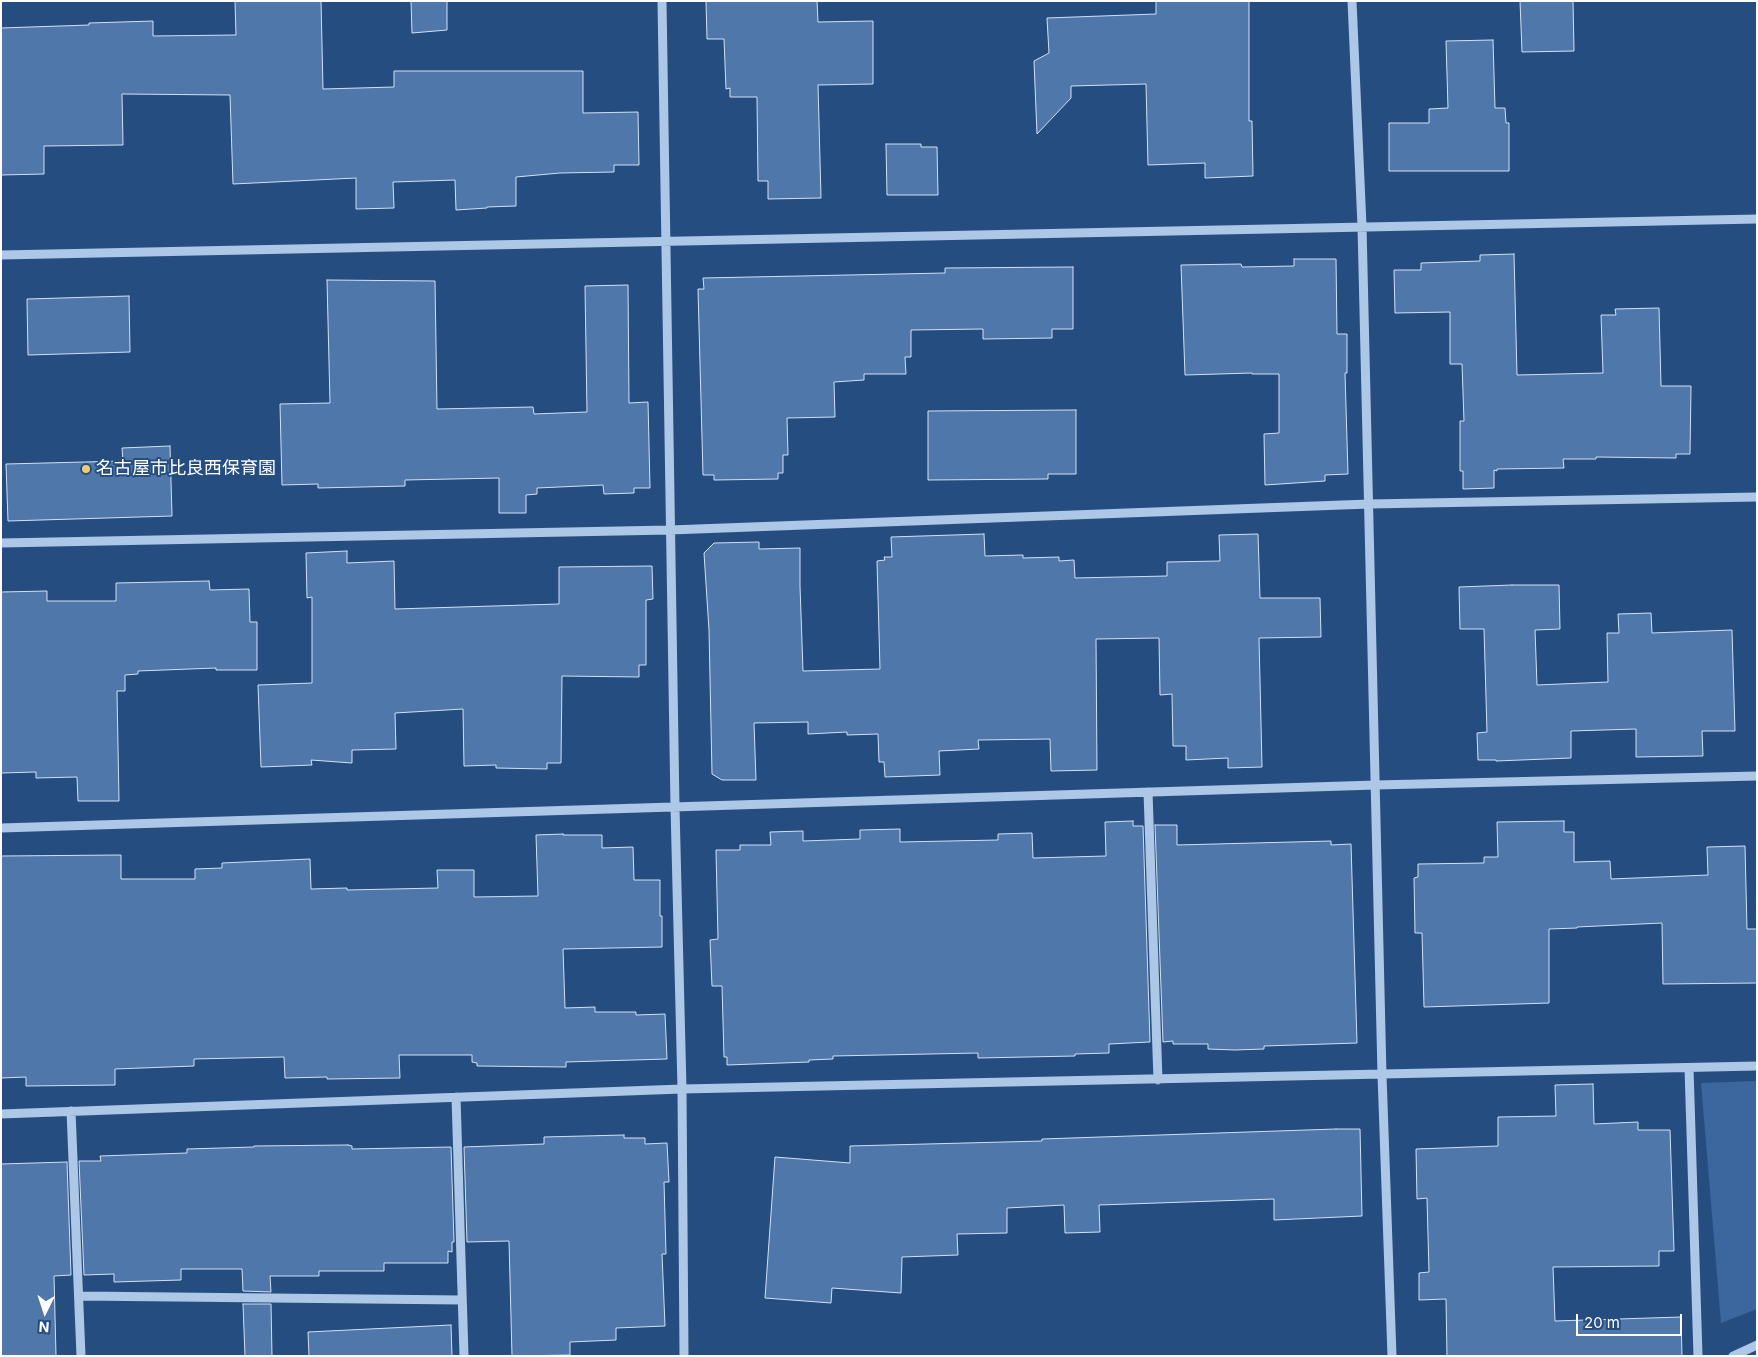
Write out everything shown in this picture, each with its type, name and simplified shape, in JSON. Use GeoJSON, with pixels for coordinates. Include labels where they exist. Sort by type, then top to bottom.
{"type":"FeatureCollection","features":[{"type":"Feature","properties":{"kind":"street"},"geometry":{"type":"LineString","coordinates":[[662,1],[675,806],[682,1089],[684,1356]]}},
{"type":"Feature","properties":{"kind":"street"},"geometry":{"type":"LineString","coordinates":[[1352,1],[1362,226],[1382,1075],[1392,1356]]}},
{"type":"Feature","properties":{"kind":"street"},"geometry":{"type":"LineString","coordinates":[[1,255],[1757,218]]}},
{"type":"Feature","properties":{"kind":"street"},"geometry":{"type":"LineString","coordinates":[[1,543],[670,530],[1369,504],[1757,497]]}},
{"type":"Feature","properties":{"kind":"street"},"geometry":{"type":"LineString","coordinates":[[1,828],[1376,785],[1757,776]]}},
{"type":"Feature","properties":{"kind":"street"},"geometry":{"type":"LineString","coordinates":[[1148,792],[1158,1080]]}},
{"type":"Feature","properties":{"kind":"street"},"geometry":{"type":"LineString","coordinates":[[1,1114],[682,1089],[1757,1066]]}},
{"type":"Feature","properties":{"kind":"street"},"geometry":{"type":"LineString","coordinates":[[1689,1068],[1698,1356]]}},
{"type":"Feature","properties":{"kind":"street"},"geometry":{"type":"LineString","coordinates":[[456,1097],[464,1356]]}},
{"type":"Feature","properties":{"kind":"street"},"geometry":{"type":"LineString","coordinates":[[71,1111],[81,1356]]}},
{"type":"Feature","properties":{"kind":"street"},"geometry":{"type":"LineString","coordinates":[[78,1296],[462,1300]]}},
{"type":"Feature","properties":{"kind":"street"},"geometry":{"type":"LineString","coordinates":[[1733,1356],[1757,1345]]}},
{"type":"Feature","properties":{"kind":"shaded area"},"geometry":{"type":"Polygon","coordinates":[[[1757,1081],[1757,1309],[1721,1323],[1701,1083],[1757,1081]]]}},
{"type":"Feature","properties":{"kind":"building"},"geometry":{"type":"Polygon","coordinates":[[[235,1],[321,1],[323,89],[394,87],[394,71],[583,71],[583,113],[638,112],[639,165],[614,165],[614,172],[560,173],[516,177],[516,206],[456,210],[455,180],[393,182],[394,208],[356,209],[356,178],[233,184],[230,95],[122,94],[123,145],[44,146],[44,174],[1,175],[1,28],[153,21],[153,36],[236,35],[235,1]]]}},
{"type":"Feature","properties":{"kind":"building"},"geometry":{"type":"Polygon","coordinates":[[[411,1],[447,1],[447,30],[412,33],[411,1]]]}},
{"type":"Feature","properties":{"kind":"building"},"geometry":{"type":"Polygon","coordinates":[[[706,1],[817,1],[818,22],[873,21],[873,84],[818,85],[821,198],[768,199],[768,181],[758,181],[757,97],[730,97],[730,88],[726,89],[724,39],[707,39],[706,1]]]}},
{"type":"Feature","properties":{"kind":"building"},"geometry":{"type":"Polygon","coordinates":[[[1156,1],[1249,1],[1249,121],[1252,121],[1253,176],[1205,178],[1205,163],[1148,165],[1146,84],[1071,86],[1071,98],[1037,134],[1034,61],[1049,53],[1047,18],[1156,14],[1156,1]]]}},
{"type":"Feature","properties":{"kind":"building"},"geometry":{"type":"Polygon","coordinates":[[[1520,1],[1573,1],[1574,51],[1522,52],[1520,1]]]}},
{"type":"Feature","properties":{"kind":"building"},"geometry":{"type":"Polygon","coordinates":[[[1493,40],[1495,108],[1505,108],[1506,123],[1509,123],[1509,171],[1389,171],[1389,123],[1429,123],[1429,109],[1448,108],[1446,41],[1493,40]]]}},
{"type":"Feature","properties":{"kind":"building"},"geometry":{"type":"Polygon","coordinates":[[[886,144],[921,144],[921,147],[937,147],[938,195],[887,195],[886,144]]]}},
{"type":"Feature","properties":{"kind":"building"},"geometry":{"type":"Polygon","coordinates":[[[1514,254],[1517,375],[1603,373],[1601,315],[1616,315],[1615,309],[1659,308],[1661,386],[1691,386],[1690,454],[1676,454],[1676,458],[1596,457],[1596,459],[1563,459],[1564,468],[1497,469],[1497,471],[1494,470],[1494,488],[1463,489],[1463,471],[1460,471],[1460,421],[1464,421],[1462,364],[1450,364],[1450,312],[1395,313],[1394,270],[1421,270],[1421,263],[1480,261],[1480,255],[1514,254]]]}},
{"type":"Feature","properties":{"kind":"building"},"geometry":{"type":"Polygon","coordinates":[[[1294,259],[1336,259],[1337,334],[1347,334],[1347,373],[1345,373],[1348,474],[1325,475],[1325,481],[1265,485],[1264,434],[1279,433],[1279,374],[1185,375],[1181,265],[1241,264],[1242,267],[1294,266],[1294,259]]]}},
{"type":"Feature","properties":{"kind":"building"},"geometry":{"type":"Polygon","coordinates":[[[1073,267],[1073,329],[1052,329],[1052,338],[983,339],[983,329],[911,330],[911,357],[905,357],[906,374],[864,374],[864,380],[834,382],[835,417],[787,418],[788,455],[783,455],[783,473],[778,473],[778,479],[714,480],[714,475],[703,475],[698,289],[704,289],[703,278],[945,273],[945,268],[1073,267]]]}},
{"type":"Feature","properties":{"kind":"building"},"geometry":{"type":"Polygon","coordinates":[[[327,280],[435,281],[437,409],[533,407],[534,414],[587,412],[585,286],[628,285],[629,403],[648,402],[650,488],[634,488],[634,493],[604,494],[603,485],[537,488],[537,494],[526,495],[526,513],[499,513],[499,478],[405,480],[405,486],[318,488],[318,484],[282,485],[280,404],[330,403],[327,280]]]}},
{"type":"Feature","properties":{"kind":"building"},"geometry":{"type":"Polygon","coordinates":[[[129,296],[130,352],[28,355],[27,299],[129,296]]]}},
{"type":"Feature","properties":{"kind":"building"},"geometry":{"type":"Polygon","coordinates":[[[1076,410],[1076,474],[1048,474],[1048,479],[928,480],[928,411],[1076,410]]]}},
{"type":"Feature","properties":{"kind":"building"},"geometry":{"type":"Polygon","coordinates":[[[170,446],[172,516],[8,521],[6,464],[123,461],[122,448],[170,446]]]}},
{"type":"Feature","properties":{"kind":"building"},"geometry":{"type":"Polygon","coordinates":[[[984,534],[985,556],[1023,555],[1023,558],[1059,557],[1059,561],[1074,560],[1075,578],[1167,576],[1167,562],[1220,561],[1219,535],[1258,534],[1260,598],[1320,598],[1321,637],[1259,638],[1262,767],[1228,768],[1228,758],[1186,760],[1186,746],[1173,746],[1172,694],[1160,695],[1159,638],[1096,639],[1097,770],[1051,771],[1050,739],[978,740],[979,749],[939,751],[940,775],[885,777],[884,762],[879,762],[878,734],[847,735],[847,732],[808,734],[808,722],[754,723],[756,780],[722,780],[712,774],[709,630],[704,553],[714,543],[759,542],[759,549],[800,548],[803,671],[880,669],[877,561],[885,560],[884,557],[892,557],[891,537],[984,534]]]}},
{"type":"Feature","properties":{"kind":"building"},"geometry":{"type":"Polygon","coordinates":[[[347,551],[347,563],[394,561],[395,609],[559,604],[559,567],[652,566],[653,599],[646,600],[646,665],[639,665],[639,677],[562,676],[561,763],[547,763],[547,769],[496,768],[496,765],[464,766],[463,709],[395,713],[396,749],[352,750],[352,763],[311,760],[312,765],[261,767],[258,685],[312,683],[312,597],[307,598],[306,553],[347,551]]]}},
{"type":"Feature","properties":{"kind":"building"},"geometry":{"type":"Polygon","coordinates":[[[209,581],[210,590],[249,589],[250,622],[257,622],[257,670],[216,670],[216,668],[138,671],[138,674],[125,675],[125,691],[117,691],[119,801],[78,801],[77,777],[36,778],[36,772],[1,773],[1,592],[47,591],[47,601],[116,601],[116,583],[209,581]]]}},
{"type":"Feature","properties":{"kind":"building"},"geometry":{"type":"Polygon","coordinates":[[[1559,585],[1560,629],[1535,630],[1537,685],[1608,682],[1607,633],[1619,633],[1618,614],[1651,613],[1652,633],[1732,630],[1735,731],[1702,731],[1703,756],[1636,757],[1636,729],[1571,731],[1571,758],[1478,760],[1477,733],[1487,732],[1484,629],[1460,629],[1459,587],[1559,585]]]}},
{"type":"Feature","properties":{"kind":"building"},"geometry":{"type":"Polygon","coordinates":[[[1133,821],[1133,826],[1143,826],[1150,1042],[1109,1044],[1109,1053],[1075,1054],[1075,1056],[978,1058],[978,1053],[833,1056],[833,1059],[809,1060],[809,1062],[727,1065],[727,1057],[724,1057],[722,986],[712,986],[710,940],[718,939],[716,850],[740,850],[740,845],[771,845],[770,832],[803,831],[803,841],[860,839],[860,830],[900,829],[900,842],[998,840],[998,834],[1032,833],[1033,858],[1106,856],[1105,822],[1133,821]]]}},
{"type":"Feature","properties":{"kind":"building"},"geometry":{"type":"Polygon","coordinates":[[[1564,821],[1564,832],[1574,832],[1574,862],[1610,861],[1611,879],[1708,875],[1707,847],[1745,846],[1747,929],[1757,929],[1757,983],[1663,984],[1662,923],[1549,929],[1549,1003],[1424,1007],[1422,933],[1415,933],[1414,878],[1418,877],[1418,864],[1484,863],[1484,857],[1498,857],[1497,822],[1564,821]]]}},
{"type":"Feature","properties":{"kind":"building"},"geometry":{"type":"Polygon","coordinates":[[[1155,825],[1177,825],[1177,845],[1331,841],[1331,845],[1351,844],[1357,1043],[1264,1046],[1264,1049],[1235,1050],[1208,1049],[1208,1044],[1173,1044],[1173,1041],[1163,1042],[1155,825]]]}},
{"type":"Feature","properties":{"kind":"building"},"geometry":{"type":"Polygon","coordinates":[[[536,835],[602,835],[602,848],[633,847],[634,880],[660,880],[660,916],[662,916],[662,947],[563,949],[565,1008],[595,1007],[595,1012],[636,1012],[636,1015],[665,1014],[667,1059],[566,1062],[566,1067],[477,1066],[477,1063],[472,1062],[472,1055],[399,1055],[400,1078],[327,1079],[327,1077],[285,1078],[284,1057],[194,1059],[194,1066],[115,1069],[115,1085],[26,1086],[26,1077],[1,1078],[1,856],[121,855],[121,879],[195,879],[195,869],[222,868],[222,863],[310,859],[311,889],[438,888],[437,870],[474,870],[474,897],[538,896],[536,835]]]}},
{"type":"Feature","properties":{"kind":"building"},"geometry":{"type":"Polygon","coordinates":[[[1593,1084],[1594,1124],[1638,1122],[1638,1130],[1670,1130],[1674,1251],[1659,1251],[1659,1266],[1553,1267],[1555,1321],[1681,1317],[1682,1356],[1447,1356],[1446,1299],[1419,1300],[1419,1273],[1429,1272],[1427,1198],[1417,1199],[1416,1149],[1498,1146],[1498,1117],[1556,1116],[1555,1085],[1593,1084]]]}},
{"type":"Feature","properties":{"kind":"building"},"geometry":{"type":"Polygon","coordinates":[[[1360,1129],[1362,1216],[1274,1220],[1274,1199],[1099,1205],[1100,1232],[1065,1233],[1064,1205],[1007,1208],[1007,1233],[957,1234],[958,1255],[902,1257],[901,1293],[832,1288],[831,1303],[765,1298],[775,1157],[850,1163],[850,1146],[1042,1141],[1042,1139],[1360,1129]]]}},
{"type":"Feature","properties":{"kind":"building"},"geometry":{"type":"Polygon","coordinates":[[[624,1135],[624,1138],[645,1138],[645,1144],[667,1143],[669,1182],[664,1182],[666,1254],[662,1254],[665,1326],[616,1328],[616,1340],[570,1342],[570,1355],[512,1356],[509,1241],[467,1242],[464,1147],[544,1144],[544,1137],[624,1135]]]}},
{"type":"Feature","properties":{"kind":"building"},"geometry":{"type":"Polygon","coordinates":[[[352,1146],[352,1149],[451,1147],[454,1242],[452,1242],[452,1252],[448,1251],[448,1263],[384,1263],[384,1271],[319,1271],[319,1276],[270,1276],[271,1292],[243,1291],[242,1269],[181,1269],[181,1280],[114,1282],[114,1274],[84,1275],[79,1161],[101,1161],[100,1156],[187,1153],[187,1149],[352,1146]]]}},
{"type":"Feature","properties":{"kind":"building"},"geometry":{"type":"Polygon","coordinates":[[[67,1162],[71,1275],[54,1276],[56,1356],[1,1356],[1,1164],[67,1162]]]}},
{"type":"Feature","properties":{"kind":"building"},"geometry":{"type":"Polygon","coordinates":[[[243,1304],[271,1304],[272,1356],[245,1356],[243,1304]]]}},
{"type":"Feature","properties":{"kind":"building"},"geometry":{"type":"Polygon","coordinates":[[[451,1325],[452,1356],[309,1356],[308,1332],[451,1325]]]}},
{"type":"Feature","properties":{"kind":"place","name":"名古屋市比良西保育園"},"geometry":{"type":"Point","coordinates":[86,469]}}]}
